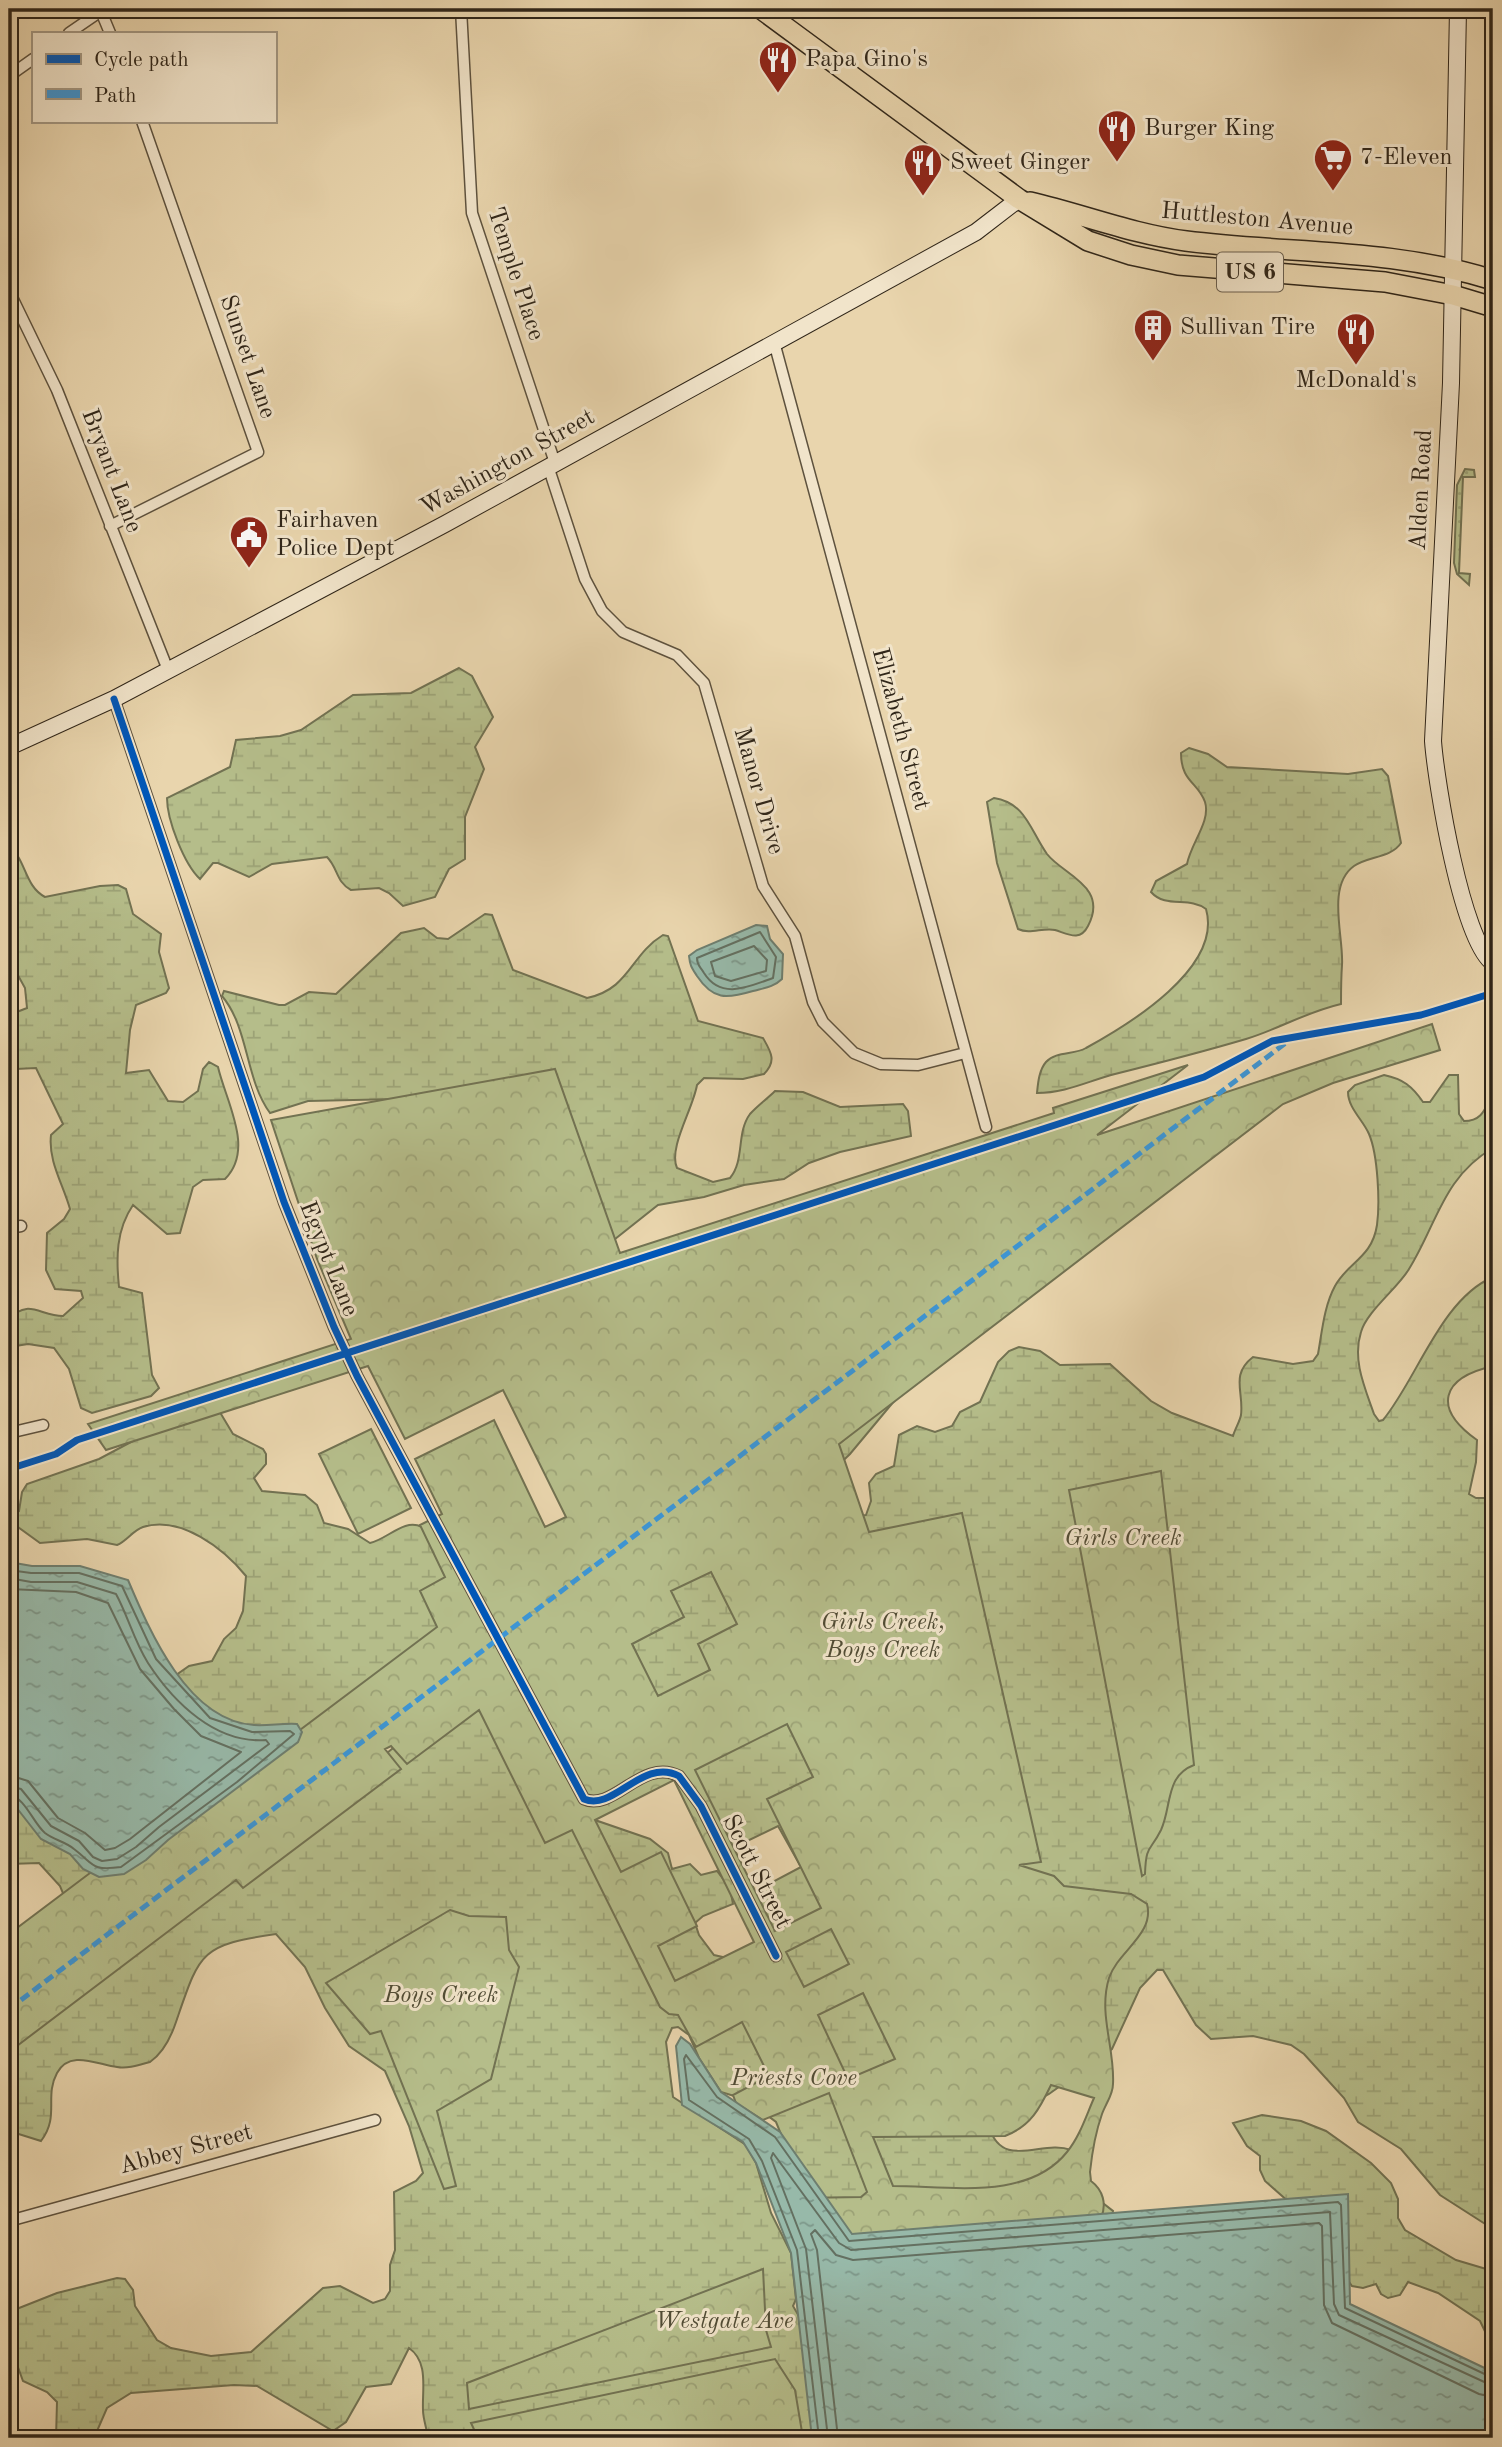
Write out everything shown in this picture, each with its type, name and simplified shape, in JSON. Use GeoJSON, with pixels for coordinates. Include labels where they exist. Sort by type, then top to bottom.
{"type":"FeatureCollection","features":[{"type":"Feature","properties":{"kind":"highway","name":"Huttleston Avenue"},"geometry":{"type":"LineString","coordinates":[[761,9],[1019,199],[1073,234],[1143,258],[1200,268],[1385,282],[1453,295],[1493,307]]}},
{"type":"Feature","properties":{"kind":"highway","name":"Huttleston Avenue"},"geometry":{"type":"LineString","coordinates":[[1019,199],[1165,238],[1348,252],[1453,269],[1493,280]]}},
{"type":"Feature","properties":{"kind":"main road","name":"Alden Road"},"geometry":{"type":"LineString","coordinates":[[1458,9],[1453,295],[1433,741],[1437,786],[1448,842],[1479,946],[1493,963]]}},
{"type":"Feature","properties":{"kind":"main road","name":"Washington Street"},"geometry":{"type":"LineString","coordinates":[[9,747],[114,699],[445,524],[976,232],[1019,199]]}},
{"type":"Feature","properties":{"kind":"street"},"geometry":{"type":"LineString","coordinates":[[70,32],[102,9],[110,32]]}},
{"type":"Feature","properties":{"kind":"street","name":"Temple Place"},"geometry":{"type":"LineString","coordinates":[[461,9],[472,214],[551,464]]}},
{"type":"Feature","properties":{"kind":"street"},"geometry":{"type":"LineString","coordinates":[[9,76],[32,60]]}},
{"type":"Feature","properties":{"kind":"street","name":"Sunset Lane"},"geometry":{"type":"LineString","coordinates":[[110,526],[258,452],[142,122]]}},
{"type":"Feature","properties":{"kind":"street","name":"Bryant Lane"},"geometry":{"type":"LineString","coordinates":[[9,291],[57,390],[168,670]]}},
{"type":"Feature","properties":{"kind":"street","name":"Elizabeth Street"},"geometry":{"type":"LineString","coordinates":[[774,342],[986,1127]]}},
{"type":"Feature","properties":{"kind":"street","name":"Manor Drive"},"geometry":{"type":"LineString","coordinates":[[551,464],[585,579],[603,611],[623,632],[677,655],[704,684],[763,886],[796,936],[813,1002],[823,1022],[854,1053],[881,1064],[918,1065],[965,1053]]}},
{"type":"Feature","properties":{"kind":"street","name":"Egypt Lane"},"geometry":{"type":"LineString","coordinates":[[114,699],[284,1202],[334,1327],[584,1799]]}},
{"type":"Feature","properties":{"kind":"street"},"geometry":{"type":"LineString","coordinates":[[9,1228],[21,1226]]}},
{"type":"Feature","properties":{"kind":"street"},"geometry":{"type":"LineString","coordinates":[[9,1433],[43,1425]]}},
{"type":"Feature","properties":{"kind":"street","name":"Scott Street"},"geometry":{"type":"LineString","coordinates":[[584,1799],[599,1801],[650,1774],[665,1772],[679,1776],[701,1806],[776,1956]]}},
{"type":"Feature","properties":{"kind":"street","name":"Abbey Street"},"geometry":{"type":"LineString","coordinates":[[9,2221],[375,2120]]}},
{"type":"Feature","properties":{"kind":"green space"},"geometry":{"type":"Polygon","coordinates":[[[1465,469],[1474,470],[1475,477],[1463,477],[1459,573],[1470,574],[1469,585],[1457,574],[1454,563],[1457,485],[1465,469]]]}},
{"type":"Feature","properties":{"kind":"green space"},"geometry":{"type":"Polygon","coordinates":[[[459,668],[472,676],[493,717],[475,747],[484,769],[465,817],[465,859],[449,869],[435,897],[403,906],[379,888],[351,890],[342,883],[327,857],[272,864],[249,877],[218,863],[213,863],[200,879],[194,872],[178,841],[167,798],[230,767],[236,740],[280,736],[301,730],[353,695],[411,693],[459,668]]]}},
{"type":"Feature","properties":{"kind":"green space"},"geometry":{"type":"Polygon","coordinates":[[[1189,748],[1208,754],[1227,767],[1348,774],[1382,769],[1388,776],[1401,843],[1391,852],[1354,866],[1341,886],[1338,912],[1342,954],[1341,1004],[1246,1039],[1067,1089],[1037,1093],[1040,1073],[1046,1062],[1055,1056],[1086,1048],[1125,1025],[1168,992],[1187,973],[1200,952],[1207,931],[1206,909],[1192,903],[1164,900],[1151,892],[1156,881],[1187,864],[1205,817],[1205,802],[1187,776],[1182,763],[1181,753],[1189,748]]]}},
{"type":"Feature","properties":{"kind":"green space"},"geometry":{"type":"Polygon","coordinates":[[[994,798],[1013,805],[1026,819],[1047,854],[1088,891],[1093,901],[1093,912],[1088,926],[1081,934],[1073,936],[1050,929],[1018,929],[997,863],[987,802],[994,798]]]}},
{"type":"Feature","properties":{"kind":"green space"},"geometry":{"type":"Polygon","coordinates":[[[9,847],[19,858],[33,886],[45,897],[100,886],[118,885],[126,889],[133,914],[161,934],[159,952],[169,988],[166,993],[136,1005],[130,1030],[126,1073],[149,1070],[168,1101],[183,1102],[198,1091],[203,1069],[209,1062],[218,1067],[236,1125],[238,1154],[234,1167],[225,1179],[203,1180],[193,1187],[180,1233],[167,1234],[133,1205],[127,1215],[120,1234],[119,1287],[142,1293],[152,1375],[159,1388],[151,1396],[92,1413],[81,1408],[69,1369],[54,1348],[28,1344],[9,1347],[9,1319],[16,1313],[29,1309],[63,1316],[83,1298],[81,1291],[55,1289],[46,1270],[47,1233],[64,1219],[70,1209],[54,1163],[51,1145],[51,1135],[63,1124],[36,1068],[16,1069],[9,1065],[9,1015],[27,1008],[25,988],[9,959],[9,847]]]}},
{"type":"Feature","properties":{"kind":"green space"},"geometry":{"type":"Polygon","coordinates":[[[485,914],[492,915],[513,970],[587,998],[612,987],[652,943],[663,935],[668,936],[698,1021],[763,1038],[772,1061],[764,1074],[743,1079],[704,1078],[697,1085],[678,1139],[675,1160],[677,1168],[713,1182],[730,1178],[735,1171],[746,1121],[775,1091],[803,1092],[840,1107],[903,1104],[908,1111],[911,1136],[840,1152],[809,1163],[784,1179],[744,1185],[704,1197],[658,1205],[610,1243],[399,1099],[308,1101],[270,1113],[256,1085],[237,1023],[222,996],[224,991],[279,1005],[285,1005],[309,992],[336,994],[401,933],[424,928],[437,938],[448,939],[485,914]]]}},
{"type":"Feature","properties":{"kind":"green space"},"geometry":{"type":"Polygon","coordinates":[[[1432,1024],[1440,1050],[1333,1083],[1283,1104],[839,1444],[869,1532],[962,1513],[1041,1862],[1019,1865],[1054,1876],[1064,1886],[1131,1894],[1147,1904],[1146,1924],[1114,1968],[1106,1991],[1113,2088],[1098,2128],[1090,2172],[1091,2181],[1103,2198],[1101,2218],[858,2241],[800,2198],[861,2197],[867,2192],[829,2093],[763,2120],[736,2103],[733,2095],[769,2076],[742,2022],[696,2047],[678,2015],[669,2014],[660,2007],[572,1830],[545,1843],[479,1710],[407,1764],[391,1746],[385,1749],[401,1769],[243,1888],[236,1880],[9,2052],[9,1934],[175,1809],[183,1818],[437,1627],[420,1591],[445,1577],[420,1525],[442,1514],[415,1459],[494,1420],[545,1527],[566,1517],[503,1390],[405,1439],[368,1366],[106,1450],[88,1424],[351,1339],[317,1259],[271,1120],[555,1069],[620,1253],[1054,1113],[1053,1108],[1188,1065],[1097,1135],[1432,1024]],[[711,1572],[671,1591],[684,1617],[632,1644],[658,1696],[710,1670],[698,1644],[737,1624],[711,1572]],[[787,1724],[695,1770],[775,1931],[821,1908],[767,1799],[813,1777],[787,1724]],[[674,1780],[595,1820],[621,1872],[661,1852],[697,1926],[658,1946],[675,1981],[754,1942],[674,1780]],[[831,1929],[786,1952],[804,1987],[849,1964],[831,1929]],[[863,1993],[818,2015],[848,2079],[895,2059],[863,1993]],[[1051,2085],[1028,2122],[1005,2136],[873,2137],[893,2186],[962,2188],[1010,2184],[1051,2168],[1067,2152],[1079,2133],[1094,2098],[1051,2085]]]}},
{"type":"Feature","properties":{"kind":"green space"},"geometry":{"type":"Polygon","coordinates":[[[1384,1075],[1402,1081],[1411,1087],[1423,1102],[1430,1102],[1449,1075],[1458,1075],[1459,1114],[1464,1121],[1479,1116],[1493,1093],[1493,1148],[1476,1160],[1452,1187],[1409,1269],[1364,1324],[1358,1353],[1361,1374],[1374,1414],[1379,1421],[1383,1420],[1444,1321],[1475,1288],[1493,1277],[1493,1366],[1462,1378],[1453,1386],[1449,1406],[1453,1417],[1477,1440],[1476,1462],[1469,1494],[1476,1498],[1493,1498],[1493,2229],[1440,2195],[1401,2149],[1358,2122],[1344,2098],[1304,2054],[1291,2045],[1253,2036],[1211,2039],[1196,2025],[1163,1970],[1157,1970],[1140,1988],[1112,2049],[1049,2094],[989,2127],[995,2140],[1004,2148],[1013,2151],[1048,2148],[1071,2150],[1090,2193],[1113,2211],[1110,2223],[842,2229],[785,2144],[776,2122],[747,2100],[721,2092],[699,2058],[689,2035],[678,2027],[672,2028],[666,2042],[673,2097],[746,2145],[756,2163],[771,2213],[791,2253],[796,2299],[793,2306],[804,2325],[821,2438],[428,2438],[423,2413],[422,2368],[409,2348],[391,2384],[366,2387],[346,2422],[333,2431],[257,2386],[234,2385],[131,2393],[107,2408],[94,2438],[56,2438],[57,2402],[47,2392],[23,2381],[15,2359],[9,2353],[9,2312],[57,2293],[117,2278],[125,2279],[133,2290],[135,2306],[157,2340],[171,2348],[211,2356],[251,2352],[323,2288],[340,2286],[373,2303],[385,2299],[390,2291],[390,2265],[395,2250],[394,2192],[416,2181],[423,2173],[409,2126],[385,2071],[349,2046],[325,2008],[305,1967],[276,1934],[232,1943],[217,1948],[207,1956],[191,1980],[169,2039],[150,2062],[121,2067],[77,2060],[63,2066],[53,2082],[50,2123],[41,2141],[9,2131],[9,2029],[387,1753],[490,1669],[578,1805],[595,1820],[650,1839],[668,1853],[672,1869],[690,1864],[701,1875],[717,1871],[730,1888],[733,1904],[703,1916],[695,1923],[699,1935],[714,1955],[727,1958],[766,1939],[750,1894],[801,1867],[778,1826],[741,1844],[727,1846],[717,1833],[624,1626],[905,1388],[850,1454],[809,1493],[841,1520],[866,1515],[871,1501],[869,1483],[876,1474],[894,1466],[899,1435],[917,1426],[935,1432],[952,1426],[960,1412],[980,1402],[998,1362],[1009,1351],[1019,1347],[1040,1351],[1060,1365],[1110,1364],[1151,1401],[1172,1413],[1233,1436],[1241,1415],[1240,1377],[1246,1364],[1253,1357],[1293,1364],[1313,1361],[1318,1354],[1331,1294],[1340,1278],[1365,1252],[1374,1236],[1377,1225],[1378,1179],[1374,1154],[1369,1134],[1353,1109],[1348,1092],[1355,1085],[1384,1075]]]}},
{"type":"Feature","properties":{"kind":"green space"},"geometry":{"type":"Polygon","coordinates":[[[218,1409],[233,1434],[263,1449],[266,1454],[266,1464],[254,1478],[262,1491],[305,1495],[317,1505],[324,1523],[348,1529],[370,1543],[402,1527],[422,1527],[466,1620],[70,1910],[60,1886],[39,1863],[9,1864],[9,1730],[159,1687],[189,1666],[212,1661],[224,1639],[236,1628],[243,1611],[246,1576],[214,1545],[186,1530],[172,1526],[143,1527],[117,1545],[87,1539],[40,1543],[18,1527],[12,1515],[19,1511],[22,1492],[27,1484],[99,1459],[163,1425],[218,1409]]]}},
{"type":"Feature","properties":{"kind":"green space"},"geometry":{"type":"Polygon","coordinates":[[[371,1429],[411,1508],[358,1534],[319,1454],[371,1429]]]}},
{"type":"Feature","properties":{"kind":"green space","name":"Girls Creek"},"geometry":{"type":"Polygon","coordinates":[[[1161,1471],[1194,1765],[1178,1776],[1174,1784],[1161,1830],[1148,1853],[1145,1874],[1142,1876],[1069,1490],[1161,1471]]]}},
{"type":"Feature","properties":{"kind":"green space","name":"Boys Creek"},"geometry":{"type":"Polygon","coordinates":[[[450,1910],[469,1916],[506,1917],[509,1950],[519,1967],[491,2079],[437,2111],[456,2186],[444,2189],[381,2031],[370,2034],[326,1983],[450,1910]]]}},
{"type":"Feature","properties":{"kind":"green space"},"geometry":{"type":"Polygon","coordinates":[[[1262,2115],[1301,2121],[1326,2131],[1371,2163],[1391,2183],[1398,2199],[1398,2218],[1405,2230],[1456,2260],[1493,2271],[1493,2348],[1480,2321],[1438,2293],[1408,2282],[1400,2295],[1388,2298],[1381,2294],[1376,2284],[1363,2288],[1352,2286],[1298,2210],[1265,2181],[1260,2170],[1260,2156],[1247,2146],[1233,2123],[1262,2115]]]}},
{"type":"Feature","properties":{"kind":"green space","name":"Westgate Ave"},"geometry":{"type":"Polygon","coordinates":[[[763,2269],[766,2330],[771,2347],[469,2409],[467,2383],[763,2269]]]}},
{"type":"Feature","properties":{"kind":"green space","name":"Westgate Ave"},"geometry":{"type":"Polygon","coordinates":[[[775,2359],[795,2390],[802,2432],[770,2438],[478,2438],[471,2423],[775,2359]]]}},
{"type":"Feature","properties":{"kind":"water"},"geometry":{"type":"Polygon","coordinates":[[[756,925],[767,926],[770,939],[783,954],[782,979],[769,987],[735,995],[721,996],[709,990],[693,969],[689,956],[756,925]]]}},
{"type":"Feature","properties":{"kind":"water"},"geometry":{"type":"Polygon","coordinates":[[[9,1562],[32,1566],[80,1566],[128,1580],[160,1648],[191,1691],[210,1708],[231,1720],[254,1725],[297,1724],[302,1732],[298,1742],[168,1840],[146,1860],[124,1874],[99,1877],[83,1869],[70,1854],[41,1839],[9,1798],[9,1562]]]}},
{"type":"Feature","properties":{"kind":"water"},"geometry":{"type":"Polygon","coordinates":[[[681,2037],[690,2044],[721,2092],[780,2132],[852,2234],[1348,2194],[1350,2304],[1493,2372],[1493,2438],[812,2438],[791,2253],[756,2163],[743,2142],[682,2105],[676,2046],[681,2037]]]}},
{"type":"Feature","properties":{"kind":"marked path"},"geometry":{"type":"LineString","coordinates":[[9,2009],[1287,1042]]}},
{"type":"Feature","properties":{"kind":"cycle path"},"geometry":{"type":"LineString","coordinates":[[114,699],[284,1202],[334,1327],[357,1376],[584,1799],[595,1801],[606,1798],[653,1773],[666,1772],[679,1776],[701,1806],[776,1956]]}},
{"type":"Feature","properties":{"kind":"cycle path"},"geometry":{"type":"LineString","coordinates":[[9,1469],[56,1454],[77,1440],[1204,1077],[1272,1041],[1421,1015],[1493,993]]}},
{"type":"Feature","properties":{"kind":"place","name":"Papa Gino's"},"geometry":{"type":"Point","coordinates":[778,94]}},
{"type":"Feature","properties":{"kind":"place","name":"Burger King"},"geometry":{"type":"Point","coordinates":[1117,163]}},
{"type":"Feature","properties":{"kind":"place","name":"7-Eleven"},"geometry":{"type":"Point","coordinates":[1333,192]}},
{"type":"Feature","properties":{"kind":"place","name":"Sweet Ginger"},"geometry":{"type":"Point","coordinates":[923,197]}},
{"type":"Feature","properties":{"kind":"place","name":"Sullivan Tire"},"geometry":{"type":"Point","coordinates":[1153,362]}},
{"type":"Feature","properties":{"kind":"place","name":"McDonald's"},"geometry":{"type":"Point","coordinates":[1356,366]}},
{"type":"Feature","properties":{"kind":"place","name":"Fairhaven Police Dept"},"geometry":{"type":"Point","coordinates":[249,569]}},
{"type":"Feature","properties":{"kind":"park label","name":"Girls Creek, Boys Creek"},"geometry":{"type":"Point","coordinates":[883,1637]}},
{"type":"Feature","properties":{"kind":"park label","name":"Priests Cove"},"geometry":{"type":"Point","coordinates":[794,2079]}}]}
